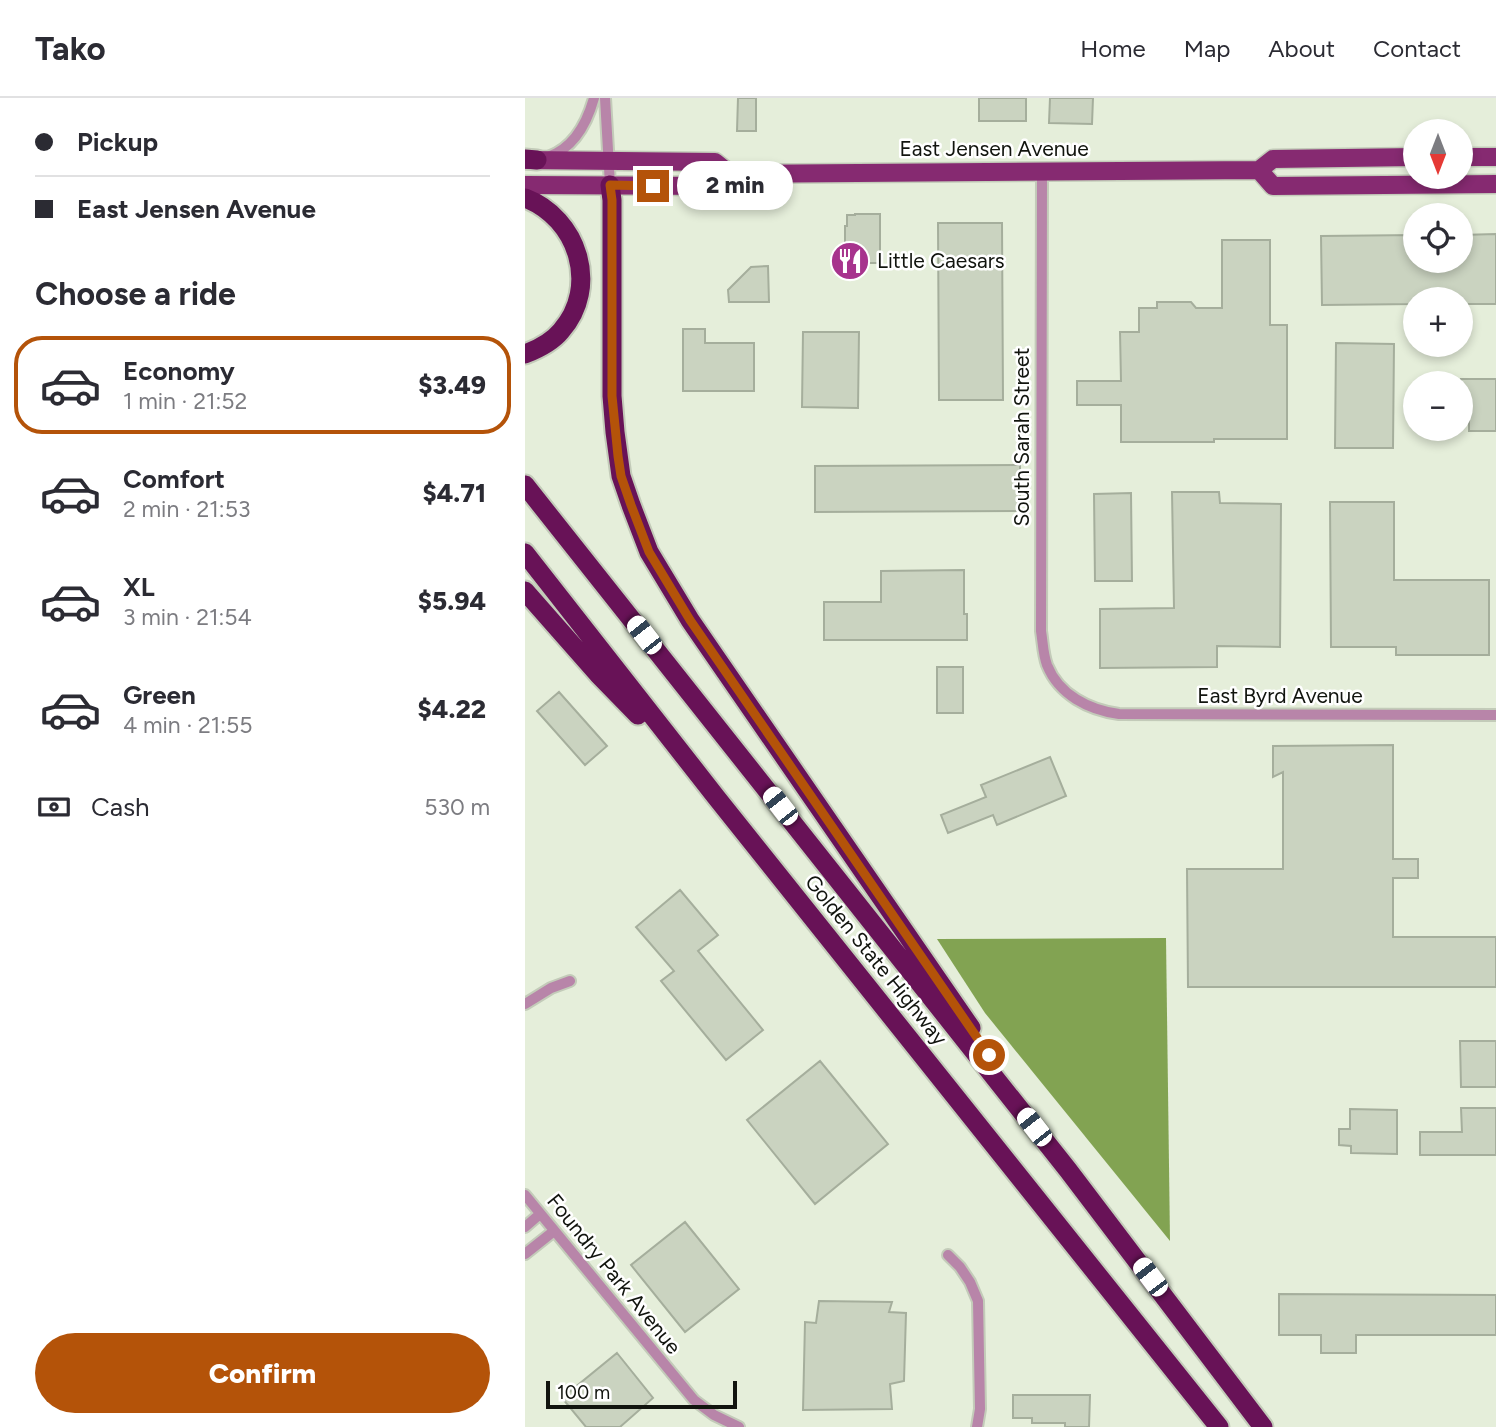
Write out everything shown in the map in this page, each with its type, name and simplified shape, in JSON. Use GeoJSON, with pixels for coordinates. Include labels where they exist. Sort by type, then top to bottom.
{"type":"FeatureCollection","features":[{"type":"Feature","properties":{"kind":"highway"},"geometry":{"type":"LineString","coordinates":[[610,185],[612,396],[615,432],[621,476],[649,552],[690,620],[1068,1170]]}},
{"type":"Feature","properties":{"kind":"highway"},"geometry":{"type":"LineString","coordinates":[[525,198],[548,211],[564,227],[574,244],[580,265],[580,290],[573,312],[561,332],[542,347],[525,354]]}},
{"type":"Feature","properties":{"kind":"highway","name":"Golden State Highway"},"geometry":{"type":"LineString","coordinates":[[525,485],[1068,1170],[1263,1427]]}},
{"type":"Feature","properties":{"kind":"highway","name":"Golden State Highway"},"geometry":{"type":"LineString","coordinates":[[525,554],[1219,1427]]}},
{"type":"Feature","properties":{"kind":"highway"},"geometry":{"type":"LineString","coordinates":[[525,591],[598,674],[716,797]]}},
{"type":"Feature","properties":{"kind":"main road","name":"East Jensen Avenue"},"geometry":{"type":"LineString","coordinates":[[529,160],[715,162],[730,174],[1259,170],[1273,159],[1403,157]]}},
{"type":"Feature","properties":{"kind":"main road"},"geometry":{"type":"LineString","coordinates":[[1473,157],[1496,157]]}},
{"type":"Feature","properties":{"kind":"main road"},"geometry":{"type":"LineString","coordinates":[[1259,170],[1273,186],[1496,184]]}},
{"type":"Feature","properties":{"kind":"main road","name":"East Jensen Avenue"},"geometry":{"type":"LineString","coordinates":[[525,185],[717,186],[730,174]]}},
{"type":"Feature","properties":{"kind":"street"},"geometry":{"type":"LineString","coordinates":[[529,160],[561,151],[585,122],[594,98]]}},
{"type":"Feature","properties":{"kind":"street"},"geometry":{"type":"LineString","coordinates":[[605,98],[610,185]]}},
{"type":"Feature","properties":{"kind":"street","name":"South Sarah Street"},"geometry":{"type":"LineString","coordinates":[[1042,172],[1041,631],[1048,666],[1060,686],[1069,693]]}},
{"type":"Feature","properties":{"kind":"street","name":"East Byrd Avenue"},"geometry":{"type":"LineString","coordinates":[[1069,693],[1089,707],[1119,715],[1496,715]]}},
{"type":"Feature","properties":{"kind":"street"},"geometry":{"type":"LineString","coordinates":[[525,1003],[570,981]]}},
{"type":"Feature","properties":{"kind":"street","name":"Foundry Park Avenue"},"geometry":{"type":"LineString","coordinates":[[525,1195],[694,1401],[714,1415],[739,1427]]}},
{"type":"Feature","properties":{"kind":"street"},"geometry":{"type":"LineString","coordinates":[[525,1227],[540,1214]]}},
{"type":"Feature","properties":{"kind":"street"},"geometry":{"type":"LineString","coordinates":[[525,1254],[554,1231]]}},
{"type":"Feature","properties":{"kind":"street"},"geometry":{"type":"LineString","coordinates":[[948,1255],[970,1282],[978,1301],[977,1427]]}},
{"type":"Feature","properties":{"kind":"shaded area"},"geometry":{"type":"Polygon","coordinates":[[[1166,938],[1170,1241],[985,1013],[937,939],[1166,938]]]}},
{"type":"Feature","properties":{"kind":"building"},"geometry":{"type":"Polygon","coordinates":[[[738,98],[756,98],[756,131],[737,131],[738,98]]]}},
{"type":"Feature","properties":{"kind":"building"},"geometry":{"type":"Polygon","coordinates":[[[979,98],[1026,98],[1026,121],[979,121],[979,98]]]}},
{"type":"Feature","properties":{"kind":"building"},"geometry":{"type":"Polygon","coordinates":[[[1050,98],[1093,98],[1092,124],[1049,123],[1050,98]]]}},
{"type":"Feature","properties":{"kind":"building"},"geometry":{"type":"Polygon","coordinates":[[[880,214],[880,263],[845,263],[847,215],[880,214]]]}},
{"type":"Feature","properties":{"kind":"building"},"geometry":{"type":"Polygon","coordinates":[[[938,223],[1002,223],[1003,400],[939,400],[938,223]]]}},
{"type":"Feature","properties":{"kind":"building"},"geometry":{"type":"Polygon","coordinates":[[[1496,234],[1496,304],[1473,304],[1473,287],[1403,287],[1403,304],[1322,305],[1321,236],[1403,235],[1403,273],[1473,273],[1473,235],[1496,234]]]}},
{"type":"Feature","properties":{"kind":"building"},"geometry":{"type":"Polygon","coordinates":[[[1222,240],[1270,240],[1270,325],[1287,325],[1287,439],[1121,442],[1121,405],[1077,405],[1077,381],[1121,381],[1120,332],[1139,332],[1139,308],[1157,308],[1157,302],[1191,302],[1196,308],[1222,308],[1222,240]]]}},
{"type":"Feature","properties":{"kind":"building"},"geometry":{"type":"Polygon","coordinates":[[[768,266],[769,302],[729,302],[728,290],[751,267],[768,266]]]}},
{"type":"Feature","properties":{"kind":"building"},"geometry":{"type":"Polygon","coordinates":[[[683,329],[705,329],[705,343],[754,343],[754,391],[683,391],[683,329]]]}},
{"type":"Feature","properties":{"kind":"building"},"geometry":{"type":"Polygon","coordinates":[[[803,332],[859,332],[858,408],[802,407],[803,332]]]}},
{"type":"Feature","properties":{"kind":"building"},"geometry":{"type":"Polygon","coordinates":[[[1336,343],[1394,344],[1393,448],[1335,448],[1336,343]]]}},
{"type":"Feature","properties":{"kind":"building"},"geometry":{"type":"Polygon","coordinates":[[[1473,379],[1496,379],[1496,431],[1473,431],[1473,379]]]}},
{"type":"Feature","properties":{"kind":"building"},"geometry":{"type":"Polygon","coordinates":[[[1020,465],[1020,511],[815,512],[815,466],[1020,465]]]}},
{"type":"Feature","properties":{"kind":"building"},"geometry":{"type":"Polygon","coordinates":[[[1172,492],[1219,492],[1220,503],[1281,504],[1280,647],[1217,646],[1217,667],[1100,668],[1100,609],[1174,608],[1172,492]]]}},
{"type":"Feature","properties":{"kind":"building"},"geometry":{"type":"Polygon","coordinates":[[[1131,493],[1132,581],[1095,581],[1094,494],[1131,493]]]}},
{"type":"Feature","properties":{"kind":"building"},"geometry":{"type":"Polygon","coordinates":[[[1330,502],[1394,502],[1394,580],[1489,580],[1489,655],[1396,655],[1396,647],[1331,647],[1330,502]]]}},
{"type":"Feature","properties":{"kind":"building"},"geometry":{"type":"Polygon","coordinates":[[[964,570],[967,640],[824,640],[824,602],[881,602],[881,571],[964,570]]]}},
{"type":"Feature","properties":{"kind":"building"},"geometry":{"type":"Polygon","coordinates":[[[937,667],[963,667],[963,713],[937,713],[937,667]]]}},
{"type":"Feature","properties":{"kind":"building"},"geometry":{"type":"Polygon","coordinates":[[[559,692],[607,746],[585,765],[537,711],[559,692]]]}},
{"type":"Feature","properties":{"kind":"building"},"geometry":{"type":"Polygon","coordinates":[[[1393,745],[1393,859],[1418,859],[1418,878],[1393,878],[1393,937],[1496,937],[1496,987],[1188,987],[1187,869],[1283,869],[1283,772],[1273,777],[1273,746],[1393,745]]]}},
{"type":"Feature","properties":{"kind":"building"},"geometry":{"type":"Polygon","coordinates":[[[1050,757],[1066,796],[997,825],[993,815],[948,833],[941,815],[986,797],[981,785],[1050,757]]]}},
{"type":"Feature","properties":{"kind":"building"},"geometry":{"type":"Polygon","coordinates":[[[680,890],[718,935],[698,951],[763,1030],[726,1060],[661,981],[674,971],[636,927],[680,890]]]}},
{"type":"Feature","properties":{"kind":"building"},"geometry":{"type":"Polygon","coordinates":[[[1460,1041],[1496,1041],[1496,1087],[1461,1087],[1460,1041]]]}},
{"type":"Feature","properties":{"kind":"building"},"geometry":{"type":"Polygon","coordinates":[[[820,1061],[888,1144],[815,1204],[747,1120],[820,1061]]]}},
{"type":"Feature","properties":{"kind":"building"},"geometry":{"type":"Polygon","coordinates":[[[1461,1108],[1496,1108],[1496,1155],[1420,1155],[1420,1132],[1462,1132],[1461,1108]]]}},
{"type":"Feature","properties":{"kind":"building"},"geometry":{"type":"Polygon","coordinates":[[[1350,1109],[1397,1110],[1397,1154],[1351,1153],[1351,1146],[1339,1145],[1339,1129],[1350,1129],[1350,1109]]]}},
{"type":"Feature","properties":{"kind":"building"},"geometry":{"type":"Polygon","coordinates":[[[685,1222],[739,1289],[685,1332],[631,1265],[685,1222]]]}},
{"type":"Feature","properties":{"kind":"building"},"geometry":{"type":"Polygon","coordinates":[[[1279,1294],[1496,1295],[1496,1335],[1356,1335],[1356,1353],[1321,1353],[1321,1335],[1279,1335],[1279,1294]]]}},
{"type":"Feature","properties":{"kind":"building"},"geometry":{"type":"Polygon","coordinates":[[[819,1301],[892,1302],[889,1312],[906,1313],[904,1381],[890,1384],[892,1409],[803,1410],[805,1322],[816,1323],[819,1301]]]}},
{"type":"Feature","properties":{"kind":"building"},"geometry":{"type":"Polygon","coordinates":[[[617,1353],[653,1398],[620,1427],[586,1427],[562,1398],[617,1353]]]}},
{"type":"Feature","properties":{"kind":"building"},"geometry":{"type":"Polygon","coordinates":[[[1013,1395],[1090,1395],[1089,1427],[1065,1427],[1065,1423],[1032,1423],[1032,1418],[1013,1418],[1013,1395]]]}},
{"type":"Feature","properties":{"kind":"place","name":"Little Caesars"},"geometry":{"type":"Point","coordinates":[850,261]}},
{"type":"Feature","properties":{"kind":"route"},"geometry":{"type":"LineString","coordinates":[[653,186],[610,185],[613,414],[621,476],[639,528],[649,552],[690,620],[989,1055]]}}]}
